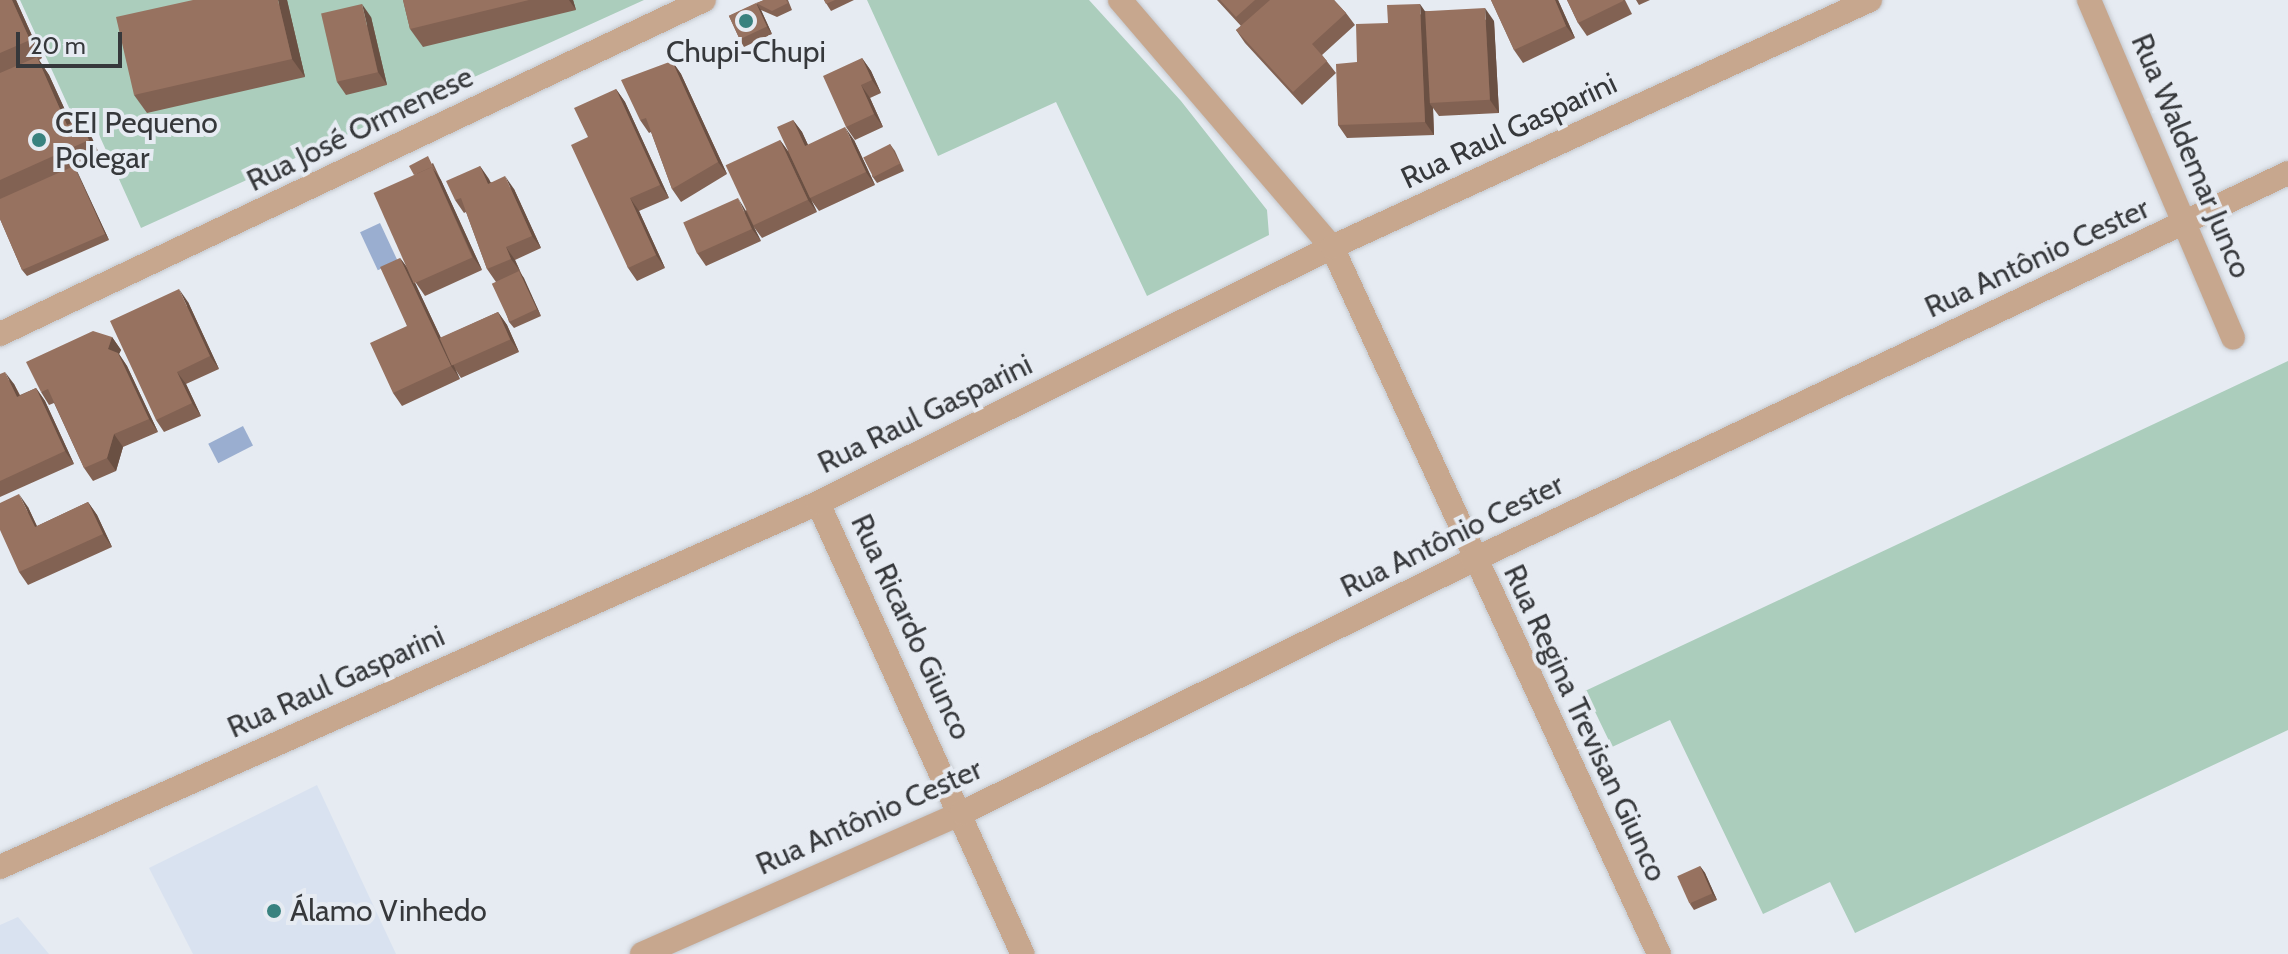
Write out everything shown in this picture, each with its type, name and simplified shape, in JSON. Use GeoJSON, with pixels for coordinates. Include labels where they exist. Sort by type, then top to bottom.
{"type":"FeatureCollection","features":[{"type":"Feature","properties":{"kind":"street","name":"Rua José Ormenese"},"geometry":{"type":"LineString","coordinates":[[0,334],[704,0]]}},
{"type":"Feature","properties":{"kind":"street","name":"Rua Regina Trevisan Giunco"},"geometry":{"type":"LineString","coordinates":[[1120,0],[1332,247],[1473,560],[1659,954]]}},
{"type":"Feature","properties":{"kind":"street","name":"Rua Raul Gasparini"},"geometry":{"type":"LineString","coordinates":[[0,867],[818,503],[1332,247],[1870,0]]}},
{"type":"Feature","properties":{"kind":"street","name":"Rua Waldemar Junco"},"geometry":{"type":"LineString","coordinates":[[2089,0],[2233,338]]}},
{"type":"Feature","properties":{"kind":"street","name":"Rua Antônio Cester"},"geometry":{"type":"LineString","coordinates":[[642,954],[962,813],[1473,560],[2288,173]]}},
{"type":"Feature","properties":{"kind":"street","name":"Rua Ricardo Giunco"},"geometry":{"type":"LineString","coordinates":[[818,503],[962,813],[1023,954]]}},
{"type":"Feature","properties":{"kind":"shaded area","name":"Álamo Vinhedo"},"geometry":{"type":"Polygon","coordinates":[[[317,785],[396,954],[193,954],[149,868],[317,785]]]}},
{"type":"Feature","properties":{"kind":"shaded area"},"geometry":{"type":"Polygon","coordinates":[[[18,917],[49,954],[0,954],[0,925],[18,917]]]}},
{"type":"Feature","properties":{"kind":"green space"},"geometry":{"type":"Polygon","coordinates":[[[20,0],[644,0],[141,228],[96,128],[81,134],[20,0]]]}},
{"type":"Feature","properties":{"kind":"green space"},"geometry":{"type":"Polygon","coordinates":[[[867,0],[1089,0],[1181,101],[1267,210],[1269,235],[1147,296],[1056,102],[938,156],[867,0]]]}},
{"type":"Feature","properties":{"kind":"green space"},"geometry":{"type":"Polygon","coordinates":[[[2288,361],[2288,730],[1855,933],[1830,882],[1763,914],[1670,720],[1612,747],[1585,691],[2288,361]]]}},
{"type":"Feature","properties":{"kind":"water"},"geometry":{"type":"Polygon","coordinates":[[[380,223],[398,261],[378,270],[360,232],[380,223]]]}},
{"type":"Feature","properties":{"kind":"water"},"geometry":{"type":"Polygon","coordinates":[[[243,426],[253,446],[218,463],[208,444],[243,426]]]}},
{"type":"Feature","properties":{"kind":"building"},"geometry":{"type":"Polygon","coordinates":[[[0,0],[12,0],[30,40],[0,53],[0,0]]]}},
{"type":"Feature","properties":{"kind":"building"},"geometry":{"type":"Polygon","coordinates":[[[193,0],[278,0],[292,59],[134,95],[116,17],[193,0]]]}},
{"type":"Feature","properties":{"kind":"building"},"geometry":{"type":"Polygon","coordinates":[[[403,0],[529,0],[410,29],[403,0]]]}},
{"type":"Feature","properties":{"kind":"building"},"geometry":{"type":"Polygon","coordinates":[[[786,0],[788,3],[772,11],[756,3],[786,0]]]}},
{"type":"Feature","properties":{"kind":"building"},"geometry":{"type":"Polygon","coordinates":[[[1220,0],[1255,0],[1236,17],[1220,0]]]}},
{"type":"Feature","properties":{"kind":"building"},"geometry":{"type":"Polygon","coordinates":[[[1270,0],[1334,0],[1346,13],[1312,44],[1327,61],[1293,92],[1236,30],[1270,0]]]}},
{"type":"Feature","properties":{"kind":"building"},"geometry":{"type":"Polygon","coordinates":[[[1491,0],[1555,0],[1566,26],[1514,50],[1491,0]]]}},
{"type":"Feature","properties":{"kind":"building"},"geometry":{"type":"Polygon","coordinates":[[[1567,0],[1623,0],[1623,1],[1578,23],[1567,0]]]}},
{"type":"Feature","properties":{"kind":"building"},"geometry":{"type":"Polygon","coordinates":[[[756,3],[767,27],[740,39],[729,16],[756,3]]]}},
{"type":"Feature","properties":{"kind":"building"},"geometry":{"type":"Polygon","coordinates":[[[362,4],[378,72],[337,82],[321,13],[362,4]]]}},
{"type":"Feature","properties":{"kind":"building"},"geometry":{"type":"Polygon","coordinates":[[[1420,4],[1425,122],[1338,125],[1336,64],[1357,62],[1356,24],[1388,23],[1387,5],[1420,4]]]}},
{"type":"Feature","properties":{"kind":"building"},"geometry":{"type":"Polygon","coordinates":[[[1485,8],[1490,100],[1430,103],[1425,11],[1485,8]]]}},
{"type":"Feature","properties":{"kind":"building"},"geometry":{"type":"Polygon","coordinates":[[[37,57],[67,125],[79,120],[89,140],[0,180],[0,73],[37,57]]]}},
{"type":"Feature","properties":{"kind":"building"},"geometry":{"type":"Polygon","coordinates":[[[862,58],[872,80],[861,85],[874,114],[846,127],[823,76],[862,58]]]}},
{"type":"Feature","properties":{"kind":"building"},"geometry":{"type":"Polygon","coordinates":[[[672,61],[718,162],[672,189],[646,118],[640,120],[621,80],[672,61]]]}},
{"type":"Feature","properties":{"kind":"building"},"geometry":{"type":"Polygon","coordinates":[[[616,89],[660,185],[630,198],[656,255],[628,268],[571,145],[588,137],[574,108],[616,89]]]}},
{"type":"Feature","properties":{"kind":"building"},"geometry":{"type":"Polygon","coordinates":[[[793,120],[805,146],[845,127],[866,172],[810,198],[777,127],[793,120]]]}},
{"type":"Feature","properties":{"kind":"building"},"geometry":{"type":"Polygon","coordinates":[[[780,140],[808,200],[754,225],[726,165],[780,140]]]}},
{"type":"Feature","properties":{"kind":"building"},"geometry":{"type":"Polygon","coordinates":[[[890,144],[900,164],[873,177],[863,158],[890,144]]]}},
{"type":"Feature","properties":{"kind":"building"},"geometry":{"type":"Polygon","coordinates":[[[428,156],[436,173],[432,167],[414,175],[409,166],[428,156]]]}},
{"type":"Feature","properties":{"kind":"building"},"geometry":{"type":"Polygon","coordinates":[[[74,166],[105,234],[22,270],[0,219],[0,199],[74,166]]]}},
{"type":"Feature","properties":{"kind":"building"},"geometry":{"type":"Polygon","coordinates":[[[480,166],[488,184],[505,176],[532,236],[506,247],[511,259],[487,269],[461,198],[455,200],[446,181],[480,166]]]}},
{"type":"Feature","properties":{"kind":"building"},"geometry":{"type":"Polygon","coordinates":[[[432,167],[472,257],[414,283],[374,193],[432,167]]]}},
{"type":"Feature","properties":{"kind":"building"},"geometry":{"type":"Polygon","coordinates":[[[738,198],[752,229],[697,253],[683,222],[738,198]]]}},
{"type":"Feature","properties":{"kind":"building"},"geometry":{"type":"Polygon","coordinates":[[[400,258],[451,366],[393,393],[370,343],[407,326],[380,267],[400,258]]]}},
{"type":"Feature","properties":{"kind":"building"},"geometry":{"type":"Polygon","coordinates":[[[519,271],[537,309],[510,322],[492,284],[519,271]]]}},
{"type":"Feature","properties":{"kind":"building"},"geometry":{"type":"Polygon","coordinates":[[[179,289],[210,356],[177,372],[192,403],[156,420],[110,321],[179,289]]]}},
{"type":"Feature","properties":{"kind":"building"},"geometry":{"type":"Polygon","coordinates":[[[498,312],[510,339],[452,365],[440,338],[498,312]]]}},
{"type":"Feature","properties":{"kind":"building"},"geometry":{"type":"Polygon","coordinates":[[[93,331],[112,337],[108,349],[118,353],[149,419],[114,434],[107,458],[84,468],[48,389],[41,392],[26,362],[93,331]]]}},
{"type":"Feature","properties":{"kind":"building"},"geometry":{"type":"Polygon","coordinates":[[[5,372],[17,397],[36,388],[65,451],[0,481],[0,374],[5,372]]]}},
{"type":"Feature","properties":{"kind":"building"},"geometry":{"type":"Polygon","coordinates":[[[19,494],[35,527],[88,502],[103,534],[19,572],[0,530],[0,503],[19,494]]]}},
{"type":"Feature","properties":{"kind":"building"},"geometry":{"type":"Polygon","coordinates":[[[1700,866],[1712,893],[1689,904],[1677,876],[1700,866]]]}},
{"type":"Feature","properties":{"kind":"place","name":"Chupi-Chupi"},"geometry":{"type":"Point","coordinates":[746,21]}},
{"type":"Feature","properties":{"kind":"place","name":"CEI Pequeno Polegar"},"geometry":{"type":"Point","coordinates":[39,140]}},
{"type":"Feature","properties":{"kind":"place","name":"Álamo Vinhedo"},"geometry":{"type":"Point","coordinates":[274,911]}}]}
